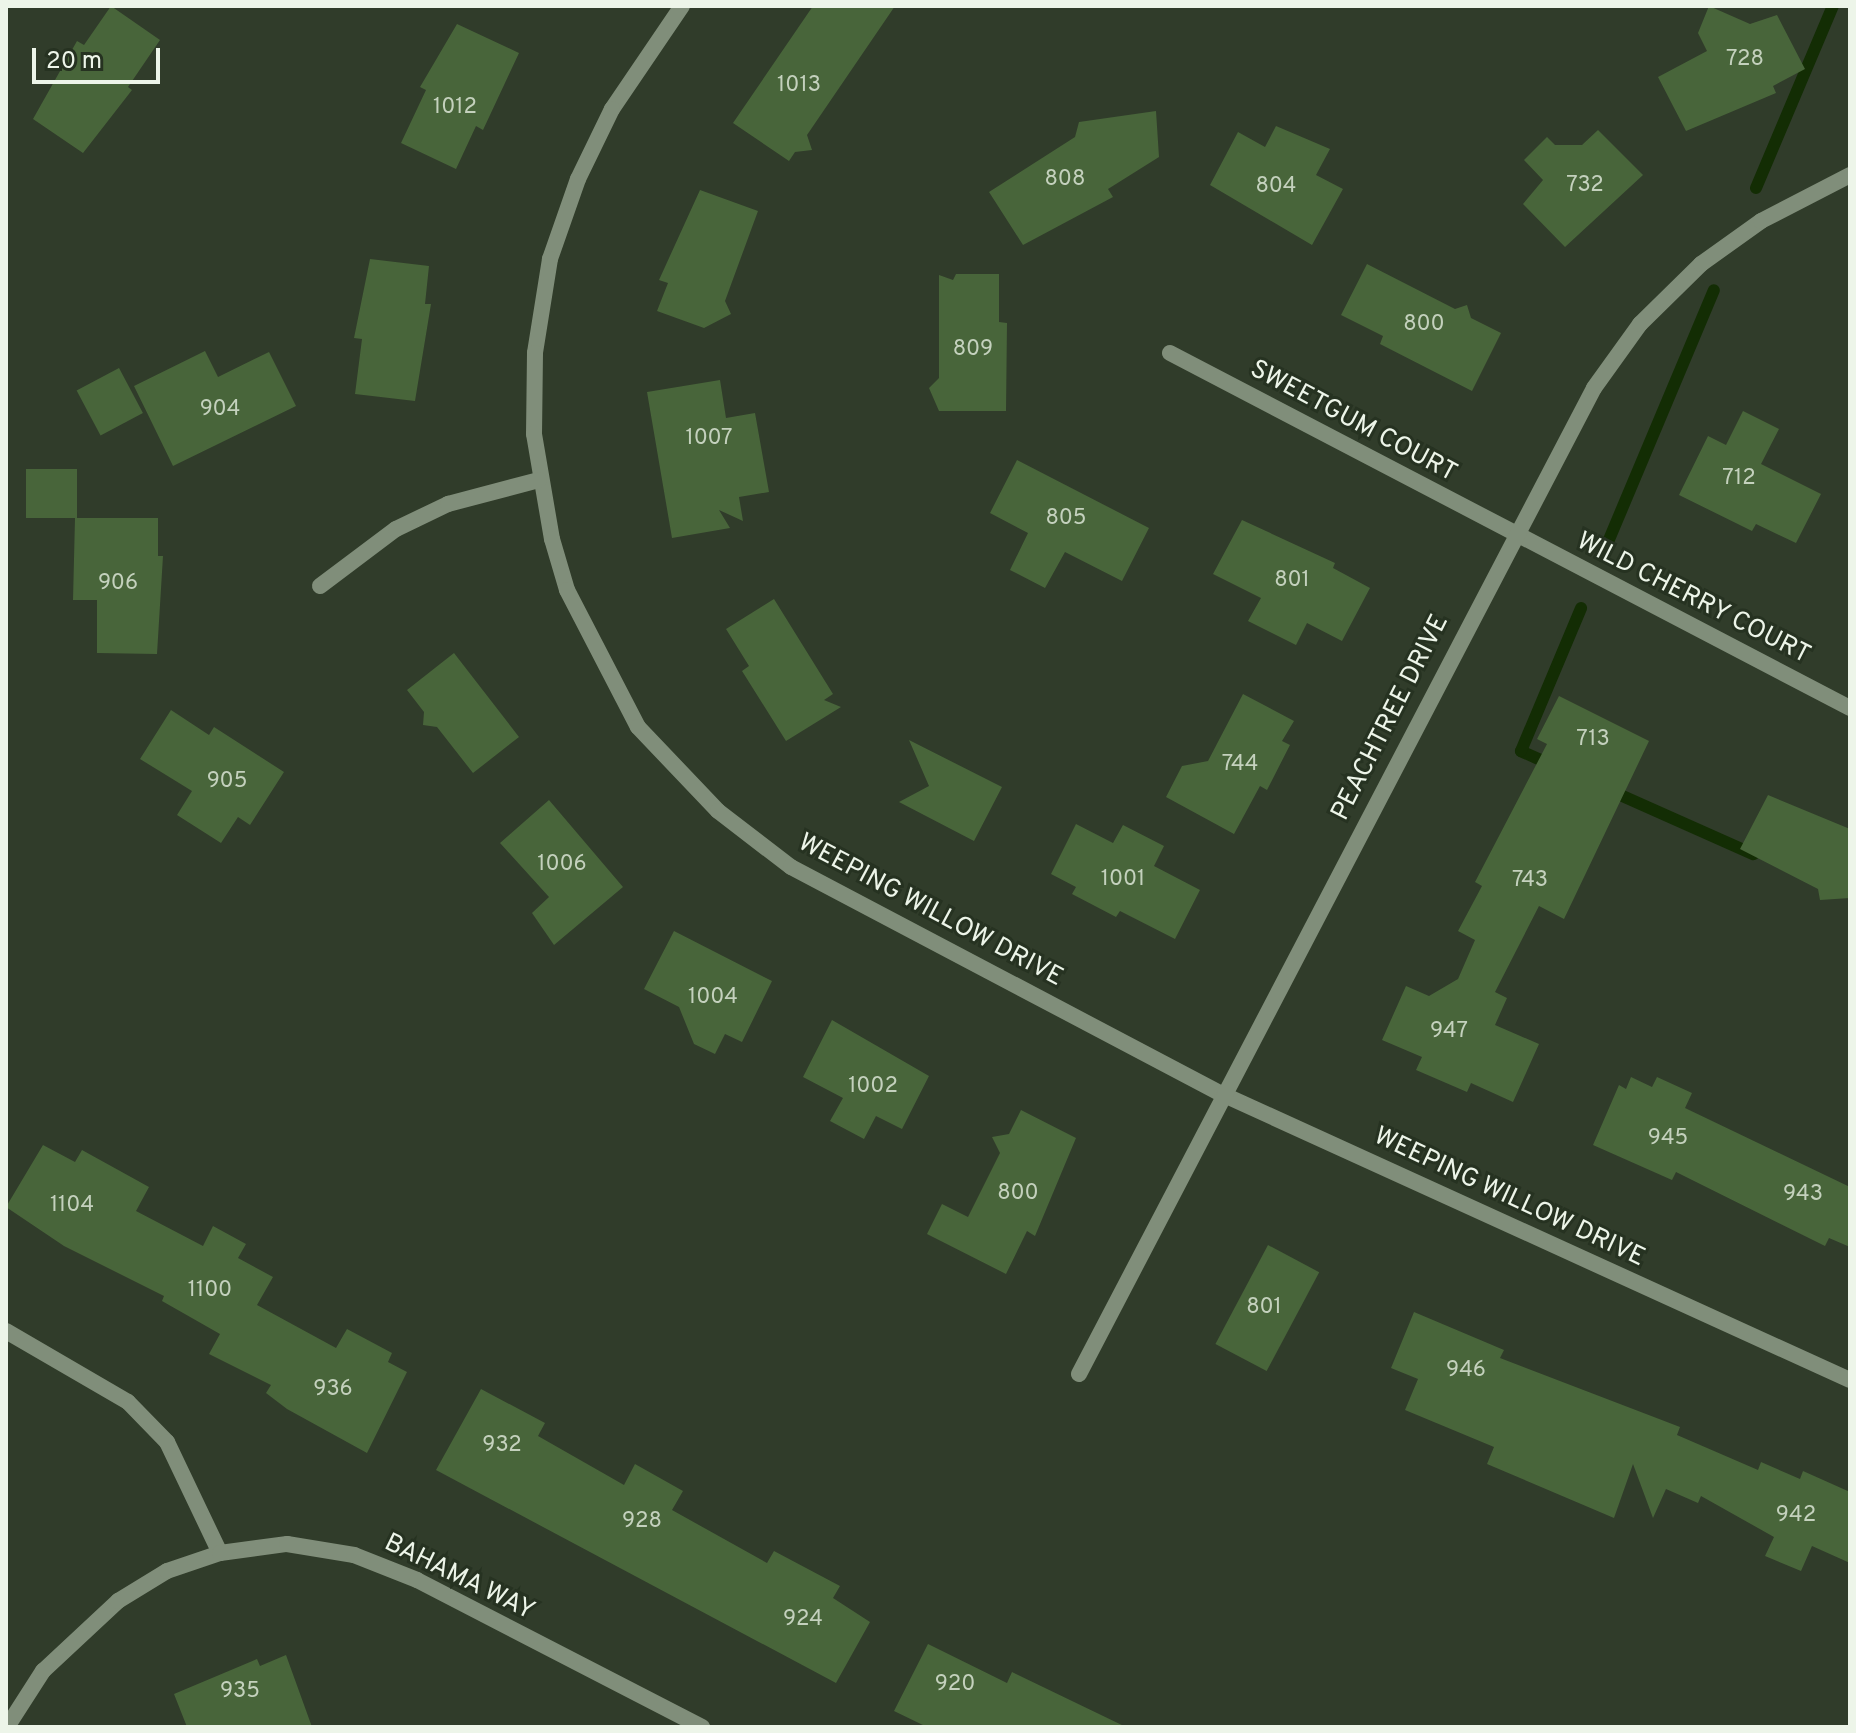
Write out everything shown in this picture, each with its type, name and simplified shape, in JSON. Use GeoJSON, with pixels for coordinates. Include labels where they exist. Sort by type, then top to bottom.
{"type":"FeatureCollection","features":[{"type":"Feature","properties":{"kind":"street","name":"WEEPING WILLOW DRIVE"},"geometry":{"type":"LineString","coordinates":[[682,6],[612,109],[578,179],[550,259],[535,353],[539,480],[567,590],[603,668],[638,727],[718,811],[791,867],[1222,1094],[1850,1380]]}},
{"type":"Feature","properties":{"kind":"street","name":"PEACHTREE DRIVE"},"geometry":{"type":"LineString","coordinates":[[1079,1374],[1514,534],[1587,400],[1640,324],[1701,264],[1761,221],[1850,175]]}},
{"type":"Feature","properties":{"kind":"street","name":"SWEETGUM COURT"},"geometry":{"type":"LineString","coordinates":[[1170,353],[1514,534]]}},
{"type":"Feature","properties":{"kind":"street"},"geometry":{"type":"LineString","coordinates":[[320,586],[396,529],[448,504],[539,480]]}},
{"type":"Feature","properties":{"kind":"street","name":"WILD CHERRY COURT"},"geometry":{"type":"LineString","coordinates":[[1514,534],[1850,708]]}},
{"type":"Feature","properties":{"kind":"street"},"geometry":{"type":"LineString","coordinates":[[6,1331],[128,1402],[167,1442],[220,1553]]}},
{"type":"Feature","properties":{"kind":"street","name":"BAHAMA WAY"},"geometry":{"type":"LineString","coordinates":[[7,1727],[43,1671],[118,1601],[167,1571],[220,1553],[287,1544],[354,1555],[417,1580],[702,1727]]}},
{"type":"Feature","properties":{"kind":"building"},"geometry":{"type":"Polygon","coordinates":[[[111,6],[160,40],[128,87],[132,90],[83,153],[33,119],[77,41],[84,45],[111,6]]]}},
{"type":"Feature","properties":{"kind":"building"},"geometry":{"type":"Polygon","coordinates":[[[813,6],[895,6],[807,135],[812,150],[795,152],[789,161],[733,123],[813,6]]]}},
{"type":"Feature","properties":{"kind":"building"},"geometry":{"type":"Polygon","coordinates":[[[1709,6],[1750,24],[1777,15],[1805,69],[1773,86],[1776,93],[1686,131],[1658,77],[1707,51],[1698,33],[1709,6]]]}},
{"type":"Feature","properties":{"kind":"building"},"geometry":{"type":"Polygon","coordinates":[[[457,24],[519,53],[483,130],[476,126],[456,169],[401,143],[426,90],[420,87],[457,24]]]}},
{"type":"Feature","properties":{"kind":"building"},"geometry":{"type":"Polygon","coordinates":[[[1156,111],[1159,157],[1108,189],[1113,197],[1023,245],[989,192],[1075,137],[1079,122],[1156,111]]]}},
{"type":"Feature","properties":{"kind":"building"},"geometry":{"type":"Polygon","coordinates":[[[1276,126],[1330,149],[1316,175],[1343,189],[1312,245],[1210,185],[1238,132],[1265,147],[1276,126]]]}},
{"type":"Feature","properties":{"kind":"building"},"geometry":{"type":"Polygon","coordinates":[[[1598,130],[1643,175],[1565,247],[1523,204],[1543,180],[1524,160],[1547,137],[1555,145],[1582,145],[1598,130]]]}},
{"type":"Feature","properties":{"kind":"building"},"geometry":{"type":"Polygon","coordinates":[[[700,190],[758,211],[725,301],[731,314],[704,328],[657,311],[668,283],[659,280],[700,190]]]}},
{"type":"Feature","properties":{"kind":"building"},"geometry":{"type":"Polygon","coordinates":[[[370,259],[429,266],[425,304],[431,304],[415,401],[355,394],[362,339],[354,338],[370,259]]]}},
{"type":"Feature","properties":{"kind":"building"},"geometry":{"type":"Polygon","coordinates":[[[1367,264],[1455,309],[1467,305],[1471,318],[1501,333],[1472,391],[1380,344],[1383,336],[1341,315],[1367,264]]]}},
{"type":"Feature","properties":{"kind":"building"},"geometry":{"type":"Polygon","coordinates":[[[956,274],[999,274],[999,322],[1007,323],[1006,411],[939,411],[929,388],[939,378],[939,275],[953,280],[956,274]]]}},
{"type":"Feature","properties":{"kind":"building"},"geometry":{"type":"Polygon","coordinates":[[[205,351],[218,377],[269,352],[296,406],[173,466],[134,386],[205,351]]]}},
{"type":"Feature","properties":{"kind":"building"},"geometry":{"type":"Polygon","coordinates":[[[119,368],[143,413],[101,436],[77,391],[119,368]]]}},
{"type":"Feature","properties":{"kind":"building"},"geometry":{"type":"Polygon","coordinates":[[[720,380],[726,418],[755,413],[769,492],[739,497],[743,521],[719,510],[730,528],[672,538],[647,392],[720,380]]]}},
{"type":"Feature","properties":{"kind":"building"},"geometry":{"type":"Polygon","coordinates":[[[1743,411],[1779,429],[1761,464],[1821,494],[1796,543],[1756,524],[1752,531],[1679,495],[1708,436],[1726,445],[1743,411]]]}},
{"type":"Feature","properties":{"kind":"building"},"geometry":{"type":"Polygon","coordinates":[[[1017,460],[1149,528],[1122,581],[1065,552],[1045,588],[1010,570],[1028,533],[990,513],[1017,460]]]}},
{"type":"Feature","properties":{"kind":"building"},"geometry":{"type":"Polygon","coordinates":[[[26,469],[77,469],[77,518],[26,518],[26,469]]]}},
{"type":"Feature","properties":{"kind":"building"},"geometry":{"type":"Polygon","coordinates":[[[75,518],[158,518],[158,556],[163,556],[157,654],[97,653],[97,600],[73,600],[75,518]]]}},
{"type":"Feature","properties":{"kind":"building"},"geometry":{"type":"Polygon","coordinates":[[[1242,520],[1335,563],[1333,568],[1370,588],[1342,641],[1307,623],[1296,645],[1248,621],[1261,598],[1213,574],[1242,520]]]}},
{"type":"Feature","properties":{"kind":"building"},"geometry":{"type":"Polygon","coordinates":[[[774,599],[833,694],[824,700],[841,707],[786,741],[742,671],[749,666],[726,629],[774,599]]]}},
{"type":"Feature","properties":{"kind":"building"},"geometry":{"type":"Polygon","coordinates":[[[454,653],[519,737],[473,773],[437,727],[423,725],[424,712],[407,690],[454,653]]]}},
{"type":"Feature","properties":{"kind":"building"},"geometry":{"type":"Polygon","coordinates":[[[1243,694],[1294,721],[1282,741],[1290,745],[1267,790],[1260,786],[1234,834],[1166,797],[1182,766],[1208,761],[1243,694]]]}},
{"type":"Feature","properties":{"kind":"building"},"geometry":{"type":"Polygon","coordinates":[[[1559,696],[1649,741],[1564,919],[1539,906],[1495,992],[1507,998],[1495,1025],[1539,1044],[1513,1102],[1471,1083],[1467,1092],[1416,1070],[1422,1057],[1382,1040],[1406,986],[1429,996],[1458,979],[1475,940],[1458,931],[1482,886],[1475,882],[1547,744],[1537,739],[1559,696]]]}},
{"type":"Feature","properties":{"kind":"building"},"geometry":{"type":"Polygon","coordinates":[[[171,710],[209,735],[214,727],[284,772],[250,825],[238,817],[221,843],[177,815],[192,791],[140,759],[171,710]]]}},
{"type":"Feature","properties":{"kind":"building"},"geometry":{"type":"Polygon","coordinates":[[[909,740],[1002,787],[974,841],[899,802],[929,786],[909,740]]]}},
{"type":"Feature","properties":{"kind":"building"},"geometry":{"type":"Polygon","coordinates":[[[1768,795],[1850,829],[1850,898],[1820,900],[1818,889],[1740,849],[1768,795]]]}},
{"type":"Feature","properties":{"kind":"building"},"geometry":{"type":"Polygon","coordinates":[[[549,800],[623,887],[554,945],[532,913],[549,897],[500,843],[549,800]]]}},
{"type":"Feature","properties":{"kind":"building"},"geometry":{"type":"Polygon","coordinates":[[[1076,824],[1113,843],[1123,825],[1164,846],[1154,866],[1200,890],[1175,939],[1120,911],[1116,917],[1072,894],[1076,887],[1051,874],[1076,824]]]}},
{"type":"Feature","properties":{"kind":"building"},"geometry":{"type":"Polygon","coordinates":[[[674,931],[772,981],[742,1042],[725,1034],[715,1054],[694,1044],[679,1007],[644,989],[674,931]]]}},
{"type":"Feature","properties":{"kind":"building"},"geometry":{"type":"Polygon","coordinates":[[[832,1020],[929,1076],[902,1129],[876,1116],[864,1139],[830,1121],[843,1098],[803,1077],[832,1020]]]}},
{"type":"Feature","properties":{"kind":"building"},"geometry":{"type":"Polygon","coordinates":[[[1631,1077],[1652,1087],[1657,1077],[1692,1093],[1685,1108],[1850,1187],[1850,1247],[1829,1238],[1825,1246],[1676,1172],[1672,1180],[1593,1145],[1619,1085],[1626,1089],[1631,1077]]]}},
{"type":"Feature","properties":{"kind":"building"},"geometry":{"type":"Polygon","coordinates":[[[1021,1110],[1076,1138],[1035,1236],[1027,1231],[1006,1274],[927,1234],[942,1204],[968,1217],[1000,1153],[992,1137],[1009,1134],[1021,1110]]]}},
{"type":"Feature","properties":{"kind":"building"},"geometry":{"type":"Polygon","coordinates":[[[43,1145],[75,1162],[82,1150],[149,1187],[136,1211],[203,1246],[213,1226],[246,1244],[238,1258],[273,1277],[257,1305],[336,1348],[347,1329],[392,1353],[388,1362],[407,1372],[367,1453],[287,1409],[266,1393],[271,1385],[209,1354],[220,1334],[162,1301],[164,1296],[64,1246],[6,1207],[43,1145]]]}},
{"type":"Feature","properties":{"kind":"building"},"geometry":{"type":"Polygon","coordinates":[[[1268,1245],[1319,1272],[1267,1371],[1215,1344],[1268,1245]]]}},
{"type":"Feature","properties":{"kind":"building"},"geometry":{"type":"Polygon","coordinates":[[[1414,1312],[1504,1350],[1500,1358],[1680,1427],[1677,1435],[1758,1470],[1761,1462],[1800,1479],[1803,1471],[1850,1492],[1850,1563],[1812,1546],[1801,1571],[1765,1556],[1774,1537],[1701,1496],[1698,1503],[1666,1489],[1653,1518],[1633,1464],[1614,1518],[1487,1464],[1494,1447],[1405,1410],[1418,1379],[1391,1368],[1414,1312]]]}},
{"type":"Feature","properties":{"kind":"building"},"geometry":{"type":"Polygon","coordinates":[[[481,1389],[545,1423],[538,1436],[624,1485],[635,1464],[683,1491],[672,1510],[767,1563],[774,1551],[840,1586],[833,1598],[870,1622],[836,1683],[436,1470],[481,1389]]]}},
{"type":"Feature","properties":{"kind":"building"},"geometry":{"type":"Polygon","coordinates":[[[928,1644],[1007,1683],[1012,1672],[1126,1727],[927,1727],[894,1711],[928,1644]]]}},
{"type":"Feature","properties":{"kind":"building"},"geometry":{"type":"Polygon","coordinates":[[[286,1655],[312,1727],[187,1727],[174,1694],[257,1659],[260,1666],[286,1655]]]}},
{"type":"Feature","properties":{"kind":"waterway"},"geometry":{"type":"LineString","coordinates":[[1756,188],[1833,6]]}},
{"type":"Feature","properties":{"kind":"waterway"},"geometry":{"type":"LineString","coordinates":[[1608,542],[1714,290]]}},
{"type":"Feature","properties":{"kind":"waterway"},"geometry":{"type":"LineString","coordinates":[[1552,765],[1521,751],[1581,608]]}},
{"type":"Feature","properties":{"kind":"waterway"},"geometry":{"type":"LineString","coordinates":[[1609,790],[1753,854]]}}]}
